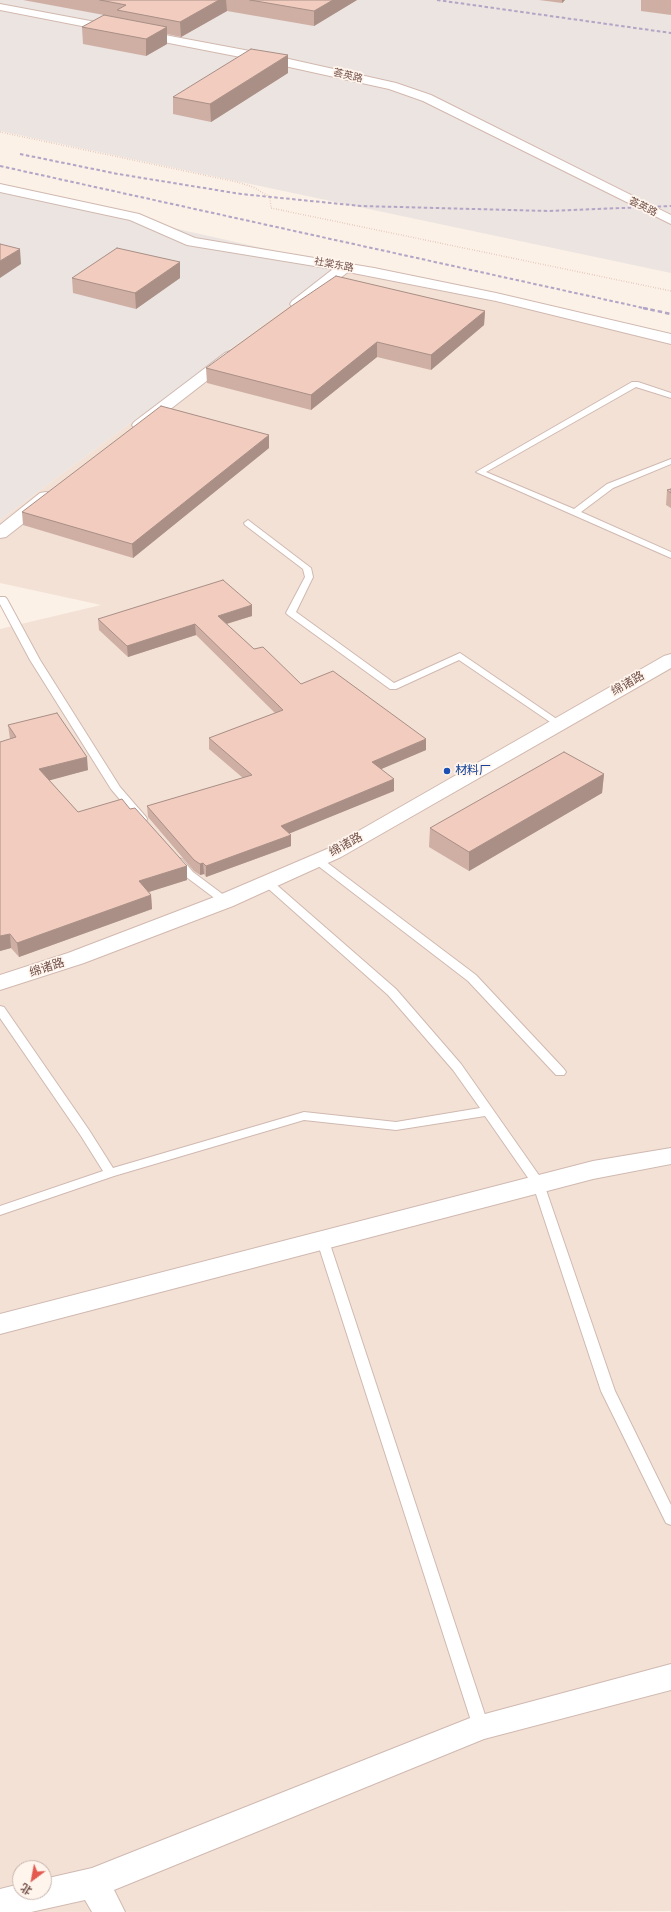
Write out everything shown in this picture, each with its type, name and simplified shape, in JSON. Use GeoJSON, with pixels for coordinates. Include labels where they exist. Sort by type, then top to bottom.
{"type":"FeatureCollection","features":[{"type":"Feature","properties":{"kind":"street","name":"荟英路"},"geometry":{"type":"LineString","coordinates":[[0,7],[271,59],[392,86],[427,98],[671,220]]}},
{"type":"Feature","properties":{"kind":"street","name":"社棠东路"},"geometry":{"type":"LineString","coordinates":[[0,188],[134,217],[192,242],[345,267],[496,297],[671,339]]}},
{"type":"Feature","properties":{"kind":"street"},"geometry":{"type":"LineString","coordinates":[[282,316],[345,267]]}},
{"type":"Feature","properties":{"kind":"street"},"geometry":{"type":"LineString","coordinates":[[126,436],[245,344]]}},
{"type":"Feature","properties":{"kind":"street"},"geometry":{"type":"LineString","coordinates":[[0,533],[56,489]]}},
{"type":"Feature","properties":{"kind":"street","name":"绵诸路"},"geometry":{"type":"LineString","coordinates":[[0,983],[76,958],[225,901],[334,853],[671,660]]}},
{"type":"Feature","properties":{"kind":"street"},"geometry":{"type":"LineString","coordinates":[[0,1324],[593,1170],[671,1156]]}},
{"type":"Feature","properties":{"kind":"street"},"geometry":{"type":"LineString","coordinates":[[0,1904],[93,1883],[480,1727],[671,1677]]}},
{"type":"Feature","properties":{"kind":"street"},"geometry":{"type":"LineString","coordinates":[[93,1883],[109,1912]]}},
{"type":"Feature","properties":{"kind":"lane"},"geometry":{"type":"LineString","coordinates":[[671,396],[635,384],[480,472],[671,555]]}},
{"type":"Feature","properties":{"kind":"lane"},"geometry":{"type":"LineString","coordinates":[[575,512],[610,486],[671,461]]}},
{"type":"Feature","properties":{"kind":"lane"},"geometry":{"type":"LineString","coordinates":[[248,523],[307,568],[309,577],[291,613],[393,687],[460,656],[559,724]]}},
{"type":"Feature","properties":{"kind":"lane"},"geometry":{"type":"LineString","coordinates":[[2,599],[35,660],[116,789],[150,828]]}},
{"type":"Feature","properties":{"kind":"lane"},"geometry":{"type":"LineString","coordinates":[[170,851],[189,874],[225,901]]}},
{"type":"Feature","properties":{"kind":"lane"},"geometry":{"type":"LineString","coordinates":[[317,860],[472,978],[560,1072]]}},
{"type":"Feature","properties":{"kind":"lane"},"geometry":{"type":"LineString","coordinates":[[267,882],[392,992],[457,1067],[539,1184],[608,1391],[671,1519]]}},
{"type":"Feature","properties":{"kind":"lane"},"geometry":{"type":"LineString","coordinates":[[0,1010],[85,1133],[110,1173]]}},
{"type":"Feature","properties":{"kind":"lane"},"geometry":{"type":"LineString","coordinates":[[0,1211],[110,1173],[304,1116],[396,1126],[488,1111]]}},
{"type":"Feature","properties":{"kind":"lane"},"geometry":{"type":"LineString","coordinates":[[323,1241],[480,1727]]}},
{"type":"Feature","properties":{"kind":"path"},"geometry":{"type":"LineString","coordinates":[[0,132],[237,182],[253,187],[270,197],[271,208],[671,291]]}},
{"type":"Feature","properties":{"kind":"shaded area"},"geometry":{"type":"Polygon","coordinates":[[[0,0],[671,0],[671,273],[0,131],[0,0]]]}},
{"type":"Feature","properties":{"kind":"shaded area"},"geometry":{"type":"Polygon","coordinates":[[[0,189],[342,266],[0,520],[0,189]]]}},
{"type":"Feature","properties":{"kind":"shaded area"},"geometry":{"type":"Polygon","coordinates":[[[342,266],[548,314],[671,340],[671,1911],[0,1912],[0,629],[101,605],[0,583],[0,520],[342,266]]]}},
{"type":"Feature","properties":{"kind":"building"},"geometry":{"type":"Polygon","coordinates":[[[100,0],[219,0],[180,22],[117,10],[126,5],[100,0]]]}},
{"type":"Feature","properties":{"kind":"building"},"geometry":{"type":"Polygon","coordinates":[[[250,0],[333,0],[314,11],[250,0]]]}},
{"type":"Feature","properties":{"kind":"building"},"geometry":{"type":"Polygon","coordinates":[[[104,15],[167,27],[146,39],[82,27],[104,15]]]}},
{"type":"Feature","properties":{"kind":"building"},"geometry":{"type":"Polygon","coordinates":[[[251,49],[288,55],[210,104],[173,97],[251,49]]]}},
{"type":"Feature","properties":{"kind":"building"},"geometry":{"type":"Polygon","coordinates":[[[0,244],[20,249],[0,261],[0,244]]]}},
{"type":"Feature","properties":{"kind":"building"},"geometry":{"type":"Polygon","coordinates":[[[117,248],[180,262],[135,293],[72,278],[117,248]]]}},
{"type":"Feature","properties":{"kind":"building"},"geometry":{"type":"Polygon","coordinates":[[[336,276],[485,311],[431,355],[377,342],[311,395],[206,368],[293,305],[336,276]]]}},
{"type":"Feature","properties":{"kind":"building"},"geometry":{"type":"Polygon","coordinates":[[[161,406],[269,435],[132,544],[22,512],[161,406]]]}},
{"type":"Feature","properties":{"kind":"building"},"geometry":{"type":"Polygon","coordinates":[[[223,580],[252,605],[218,616],[254,649],[263,647],[301,684],[333,671],[426,739],[372,762],[394,779],[281,826],[291,835],[206,866],[203,863],[200,864],[194,860],[147,806],[252,775],[209,738],[283,710],[195,624],[127,646],[98,619],[223,580]]]}},
{"type":"Feature","properties":{"kind":"building"},"geometry":{"type":"Polygon","coordinates":[[[57,713],[87,757],[39,769],[78,812],[122,799],[130,809],[135,808],[187,866],[139,881],[151,895],[17,943],[10,934],[0,936],[0,742],[16,737],[8,725],[57,713]]]}},
{"type":"Feature","properties":{"kind":"building"},"geometry":{"type":"Polygon","coordinates":[[[564,752],[604,774],[469,852],[430,828],[564,752]]]}},
{"type":"Feature","properties":{"kind":"railway"},"geometry":{"type":"LineString","coordinates":[[437,0],[671,33]]}},
{"type":"Feature","properties":{"kind":"railway"},"geometry":{"type":"LineString","coordinates":[[20,154],[118,174],[241,194],[361,206],[549,211],[671,206]]}},
{"type":"Feature","properties":{"kind":"railway"},"geometry":{"type":"LineString","coordinates":[[0,166],[648,309]]}},
{"type":"Feature","properties":{"kind":"railway"},"geometry":{"type":"LineString","coordinates":[[643,308],[671,314]]}},
{"type":"Feature","properties":{"kind":"place","name":"材料厂"},"geometry":{"type":"Point","coordinates":[447,771]}}]}
